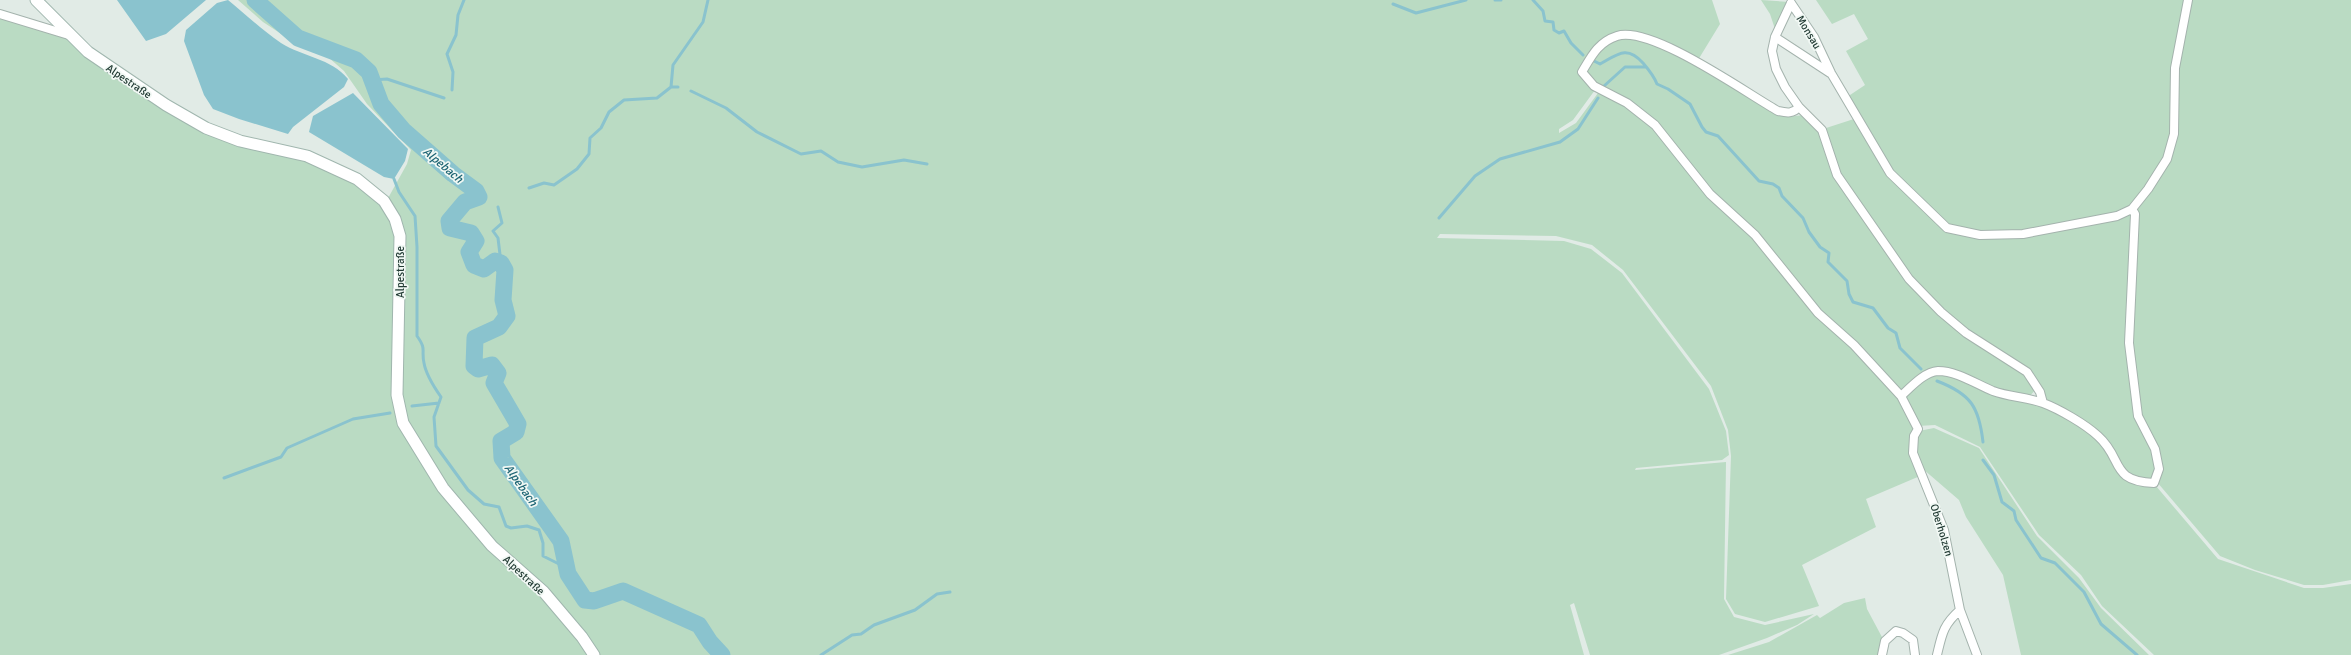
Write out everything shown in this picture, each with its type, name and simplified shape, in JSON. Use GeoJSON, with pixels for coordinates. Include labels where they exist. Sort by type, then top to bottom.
{"type":"FeatureCollection","features":[{"type":"Feature","properties":{"kind":"main road","name":"Alpestraße"},"geometry":{"type":"LineString","coordinates":[[36,0],[88,52],[115,72],[206,128],[240,141],[306,156],[357,179],[384,201],[395,219],[400,236],[397,396],[403,423],[448,494],[492,546],[543,591],[582,637],[594,655]]}},
{"type":"Feature","properties":{"kind":"street"},"geometry":{"type":"LineString","coordinates":[[1797,109],[1787,113],[1778,111],[1680,52],[1638,35],[1617,36],[1597,48],[1582,72],[1594,86],[1627,103],[1655,125],[1710,194],[1755,235],[1818,313],[1854,344],[1901,396],[1927,374],[1938,371],[1956,375],[1994,391],[2043,403],[2060,411],[2099,436],[2125,476],[2138,482],[2154,483],[2159,470],[2155,449],[2138,416],[2129,343],[2135,214],[2132,209],[2148,189],[2167,159],[2174,134],[2175,68],[2188,0]]}},
{"type":"Feature","properties":{"kind":"street","name":"Monsau"},"geometry":{"type":"LineString","coordinates":[[2043,403],[2040,392],[2027,372],[1966,333],[1940,312],[1909,279],[1837,175],[1822,130],[1797,109],[1784,87],[1776,69],[1772,51],[1775,37],[1791,3],[1814,37],[1831,73],[1890,173],[1947,228],[1980,235],[2023,234],[2117,216],[2132,209]]}},
{"type":"Feature","properties":{"kind":"street"},"geometry":{"type":"LineString","coordinates":[[0,14],[72,36]]}},
{"type":"Feature","properties":{"kind":"street","name":"Monsau"},"geometry":{"type":"LineString","coordinates":[[1775,37],[1831,73]]}},
{"type":"Feature","properties":{"kind":"street","name":"Oberholzen"},"geometry":{"type":"LineString","coordinates":[[1901,396],[1918,429],[1914,436],[1913,453],[1944,530],[1960,610],[1977,655]]}},
{"type":"Feature","properties":{"kind":"street"},"geometry":{"type":"LineString","coordinates":[[1937,655],[1943,629],[1950,618],[1960,610]]}},
{"type":"Feature","properties":{"kind":"street"},"geometry":{"type":"LineString","coordinates":[[1882,655],[1885,641],[1896,630],[1913,640],[1915,655]]}},
{"type":"Feature","properties":{"kind":"green space"},"geometry":{"type":"Polygon","coordinates":[[[238,0],[1712,0],[1720,24],[1698,60],[1684,51],[1617,34],[1580,72],[1595,90],[1573,120],[1559,129],[1559,133],[1576,123],[1598,93],[1626,105],[1653,126],[1709,195],[1754,235],[1792,283],[1900,398],[1916,428],[1913,435],[1920,476],[1866,499],[1876,527],[1802,565],[1819,606],[1765,622],[1735,614],[1726,599],[1731,456],[1728,430],[1711,386],[1623,270],[1592,245],[1556,236],[1440,234],[1437,238],[1564,241],[1591,249],[1622,273],[1709,389],[1726,431],[1729,455],[1722,460],[1636,468],[1635,470],[1726,462],[1724,599],[1734,617],[1765,625],[1814,614],[1797,625],[1767,638],[1719,655],[1590,655],[1574,603],[1570,605],[1584,655],[599,655],[445,486],[405,422],[400,397],[405,254],[387,200],[407,164],[411,150],[367,104],[344,71],[328,57],[292,41],[263,22],[238,0]]]}},
{"type":"Feature","properties":{"kind":"green space"},"geometry":{"type":"Polygon","coordinates":[[[1761,0],[1789,2],[1776,32],[1770,14],[1761,0]]]}},
{"type":"Feature","properties":{"kind":"green space"},"geometry":{"type":"Polygon","coordinates":[[[1816,0],[2351,0],[2351,580],[2323,585],[2304,585],[2255,570],[2220,556],[2157,482],[2125,474],[2100,434],[2044,402],[2036,389],[2029,397],[2006,392],[1957,373],[1917,377],[1902,389],[1898,389],[1820,311],[1711,193],[1669,140],[1584,73],[1601,48],[1606,44],[1617,38],[1631,37],[1673,53],[1721,80],[1776,114],[1787,117],[1804,115],[1823,129],[1857,118],[1847,97],[1865,85],[1846,51],[1868,39],[1854,14],[1832,24],[1816,0]]]}},
{"type":"Feature","properties":{"kind":"green space"},"geometry":{"type":"Polygon","coordinates":[[[0,16],[70,37],[204,130],[306,158],[357,182],[384,205],[396,237],[392,396],[439,489],[540,593],[591,655],[0,655],[0,16]]]}},
{"type":"Feature","properties":{"kind":"green space"},"geometry":{"type":"Polygon","coordinates":[[[1939,374],[2043,405],[2080,425],[2098,440],[2106,450],[2119,473],[2124,478],[2141,485],[2156,486],[2218,559],[2304,588],[2323,588],[2351,584],[2351,655],[2154,655],[2102,606],[2081,575],[2039,535],[1980,447],[1935,425],[1918,426],[1904,396],[1926,377],[1939,374]]]}},
{"type":"Feature","properties":{"kind":"green space"},"geometry":{"type":"Polygon","coordinates":[[[1934,428],[1979,448],[2037,536],[2079,578],[2101,608],[2149,655],[2021,655],[2003,575],[1966,517],[1959,500],[1923,469],[1916,451],[1916,437],[1919,431],[1934,428]]]}},
{"type":"Feature","properties":{"kind":"green space"},"geometry":{"type":"Polygon","coordinates":[[[1865,598],[1867,609],[1883,639],[1879,655],[1728,655],[1769,642],[1817,615],[1820,618],[1844,603],[1865,598]]]}},
{"type":"Feature","properties":{"kind":"water"},"geometry":{"type":"Polygon","coordinates":[[[117,0],[206,0],[166,34],[146,41],[117,0]]]}},
{"type":"Feature","properties":{"kind":"water"},"geometry":{"type":"Polygon","coordinates":[[[228,0],[281,43],[289,48],[333,66],[348,79],[344,87],[293,127],[288,134],[239,119],[213,109],[204,95],[184,41],[186,30],[217,3],[228,0]]]}},
{"type":"Feature","properties":{"kind":"water"},"geometry":{"type":"Polygon","coordinates":[[[353,93],[408,149],[405,161],[394,179],[384,177],[309,132],[313,116],[353,93]]]}},
{"type":"Feature","properties":{"kind":"waterway","name":"Alpebach"},"geometry":{"type":"LineString","coordinates":[[255,0],[298,38],[356,60],[369,72],[381,104],[404,131],[453,174],[476,191],[479,197],[465,202],[449,221],[450,228],[471,233],[476,241],[469,252],[474,265],[484,269],[495,261],[501,263],[505,270],[503,300],[507,316],[499,327],[475,338],[474,366],[478,369],[492,365],[498,373],[494,383],[518,424],[516,432],[501,441],[502,458],[561,541],[568,574],[585,600],[594,601],[623,591],[699,625],[710,642],[722,655]]}},
{"type":"Feature","properties":{"kind":"waterway"},"geometry":{"type":"LineString","coordinates":[[452,90],[453,72],[447,54],[456,35],[458,15],[464,0]]}},
{"type":"Feature","properties":{"kind":"waterway"},"geometry":{"type":"LineString","coordinates":[[529,188],[544,183],[554,185],[577,169],[589,154],[590,138],[601,128],[609,112],[624,100],[657,98],[671,87],[673,65],[703,22],[708,0]]}},
{"type":"Feature","properties":{"kind":"waterway"},"geometry":{"type":"LineString","coordinates":[[1393,4],[1416,13],[1466,0]]}},
{"type":"Feature","properties":{"kind":"waterway"},"geometry":{"type":"LineString","coordinates":[[1495,0],[1501,0]]}},
{"type":"Feature","properties":{"kind":"waterway"},"geometry":{"type":"LineString","coordinates":[[1533,0],[1543,11],[1545,21],[1553,22],[1554,30],[1559,33],[1564,31],[1571,43],[1583,55]]}},
{"type":"Feature","properties":{"kind":"waterway"},"geometry":{"type":"LineString","coordinates":[[1594,61],[1600,64],[1622,53],[1632,54],[1645,66],[1657,84],[1668,89],[1690,104],[1706,132],[1718,136],[1759,181],[1773,184],[1779,188],[1782,196],[1803,218],[1809,232],[1820,247],[1829,253],[1828,262],[1847,281],[1849,294],[1853,302],[1873,308],[1888,328],[1896,333],[1900,348],[1921,369]]}},
{"type":"Feature","properties":{"kind":"waterway"},"geometry":{"type":"LineString","coordinates":[[1604,86],[1625,67],[1646,67]]}},
{"type":"Feature","properties":{"kind":"waterway"},"geometry":{"type":"LineString","coordinates":[[373,80],[387,79],[444,98]]}},
{"type":"Feature","properties":{"kind":"waterway"},"geometry":{"type":"LineString","coordinates":[[671,87],[678,87]]}},
{"type":"Feature","properties":{"kind":"waterway"},"geometry":{"type":"LineString","coordinates":[[691,91],[726,108],[757,132],[801,154],[821,151],[838,162],[862,167],[904,160],[927,164]]}},
{"type":"Feature","properties":{"kind":"waterway"},"geometry":{"type":"LineString","coordinates":[[1439,218],[1475,176],[1500,159],[1560,142],[1578,129],[1598,98]]}},
{"type":"Feature","properties":{"kind":"waterway"},"geometry":{"type":"LineString","coordinates":[[394,179],[399,192],[415,216],[417,247],[417,336],[423,347],[425,367],[433,385],[441,397],[434,417],[436,446],[468,490],[484,504],[499,507],[506,526],[511,528],[527,526],[539,530],[543,543],[543,556],[567,568]]}},
{"type":"Feature","properties":{"kind":"waterway"},"geometry":{"type":"LineString","coordinates":[[498,207],[502,223],[493,231],[498,238],[501,263]]}},
{"type":"Feature","properties":{"kind":"waterway"},"geometry":{"type":"LineString","coordinates":[[1937,381],[1958,391],[1971,403],[1979,420],[1983,442]]}},
{"type":"Feature","properties":{"kind":"waterway"},"geometry":{"type":"LineString","coordinates":[[412,406],[439,403]]}},
{"type":"Feature","properties":{"kind":"waterway"},"geometry":{"type":"LineString","coordinates":[[224,478],[281,457],[287,448],[353,419],[390,413]]}},
{"type":"Feature","properties":{"kind":"waterway"},"geometry":{"type":"LineString","coordinates":[[1983,460],[1994,475],[2002,502],[2014,511],[2016,520],[2041,558],[2055,563],[2084,592],[2101,624],[2137,655]]}},
{"type":"Feature","properties":{"kind":"waterway"},"geometry":{"type":"LineString","coordinates":[[821,655],[852,635],[861,634],[874,625],[915,610],[937,594],[950,592]]}}]}
